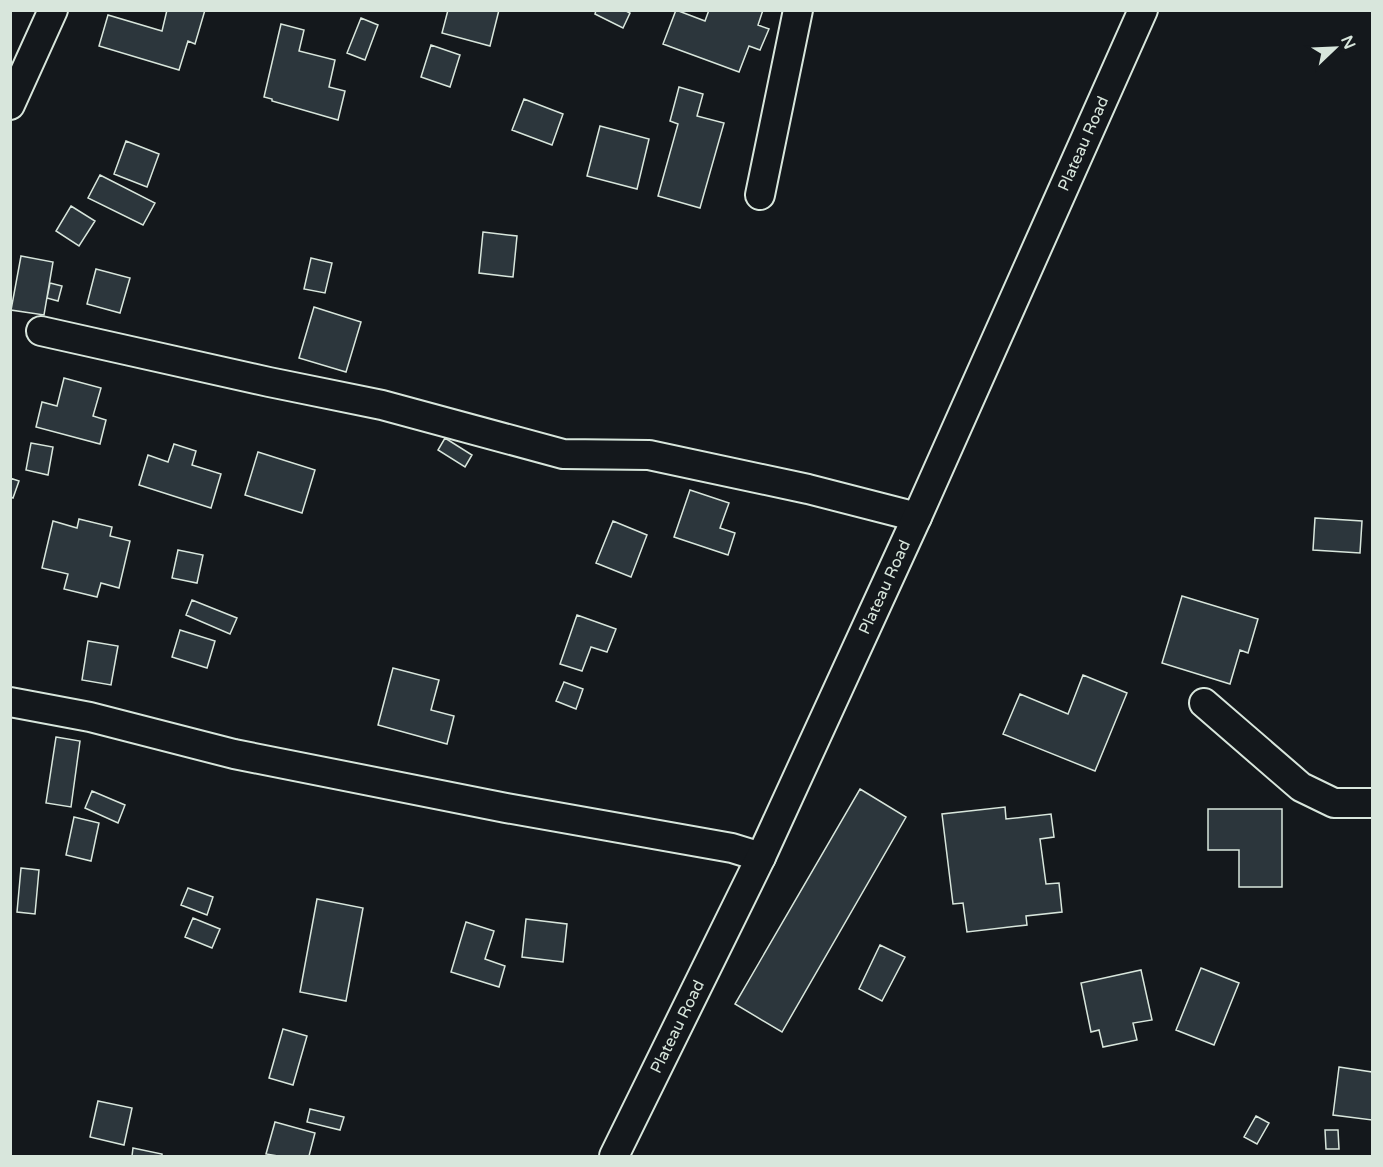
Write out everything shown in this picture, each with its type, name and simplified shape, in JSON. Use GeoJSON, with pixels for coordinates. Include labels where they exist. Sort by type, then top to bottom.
{"type":"FeatureCollection","features":[{"type":"Feature","properties":{"kind":"street"},"geometry":{"type":"LineString","coordinates":[[10,105],[53,10]]}},
{"type":"Feature","properties":{"kind":"street"},"geometry":{"type":"LineString","coordinates":[[759,195],[798,10]]}},
{"type":"Feature","properties":{"kind":"street","name":"Plateau Road"},"geometry":{"type":"LineString","coordinates":[[614,1156],[761,857],[1143,10]]}},
{"type":"Feature","properties":{"kind":"street"},"geometry":{"type":"LineString","coordinates":[[41,331],[382,405],[563,454],[649,455],[808,489],[916,517]]}},
{"type":"Feature","properties":{"kind":"street"},"geometry":{"type":"LineString","coordinates":[[10,702],[90,717],[234,754],[506,808],[732,848],[761,857]]}},
{"type":"Feature","properties":{"kind":"street"},"geometry":{"type":"LineString","coordinates":[[1204,703],[1301,787],[1334,803],[1372,803]]}},
{"type":"Feature","properties":{"kind":"building"},"geometry":{"type":"Polygon","coordinates":[[[167,10],[205,10],[195,44],[188,41],[179,70],[99,46],[108,15],[162,31],[167,10]]]}},
{"type":"Feature","properties":{"kind":"building"},"geometry":{"type":"Polygon","coordinates":[[[448,10],[499,10],[490,46],[442,33],[448,10]]]}},
{"type":"Feature","properties":{"kind":"building"},"geometry":{"type":"Polygon","coordinates":[[[596,10],[624,10],[630,13],[623,28],[595,14],[596,10]]]}},
{"type":"Feature","properties":{"kind":"building"},"geometry":{"type":"Polygon","coordinates":[[[676,10],[705,21],[709,10],[763,10],[758,25],[769,29],[760,50],[749,46],[739,72],[663,44],[676,10]]]}},
{"type":"Feature","properties":{"kind":"building"},"geometry":{"type":"Polygon","coordinates":[[[361,18],[378,25],[365,60],[347,53],[361,18]]]}},
{"type":"Feature","properties":{"kind":"building"},"geometry":{"type":"Polygon","coordinates":[[[281,24],[304,30],[299,51],[335,60],[329,87],[345,91],[338,120],[264,97],[281,24]]]}},
{"type":"Feature","properties":{"kind":"building"},"geometry":{"type":"Polygon","coordinates":[[[431,45],[460,55],[450,87],[421,77],[431,45]]]}},
{"type":"Feature","properties":{"kind":"building"},"geometry":{"type":"Polygon","coordinates":[[[679,87],[703,94],[697,116],[724,123],[700,208],[658,196],[678,124],[670,121],[679,87]]]}},
{"type":"Feature","properties":{"kind":"building"},"geometry":{"type":"Polygon","coordinates":[[[524,99],[563,114],[552,145],[512,130],[524,99]]]}},
{"type":"Feature","properties":{"kind":"building"},"geometry":{"type":"Polygon","coordinates":[[[600,126],[649,139],[637,189],[587,176],[600,126]]]}},
{"type":"Feature","properties":{"kind":"building"},"geometry":{"type":"Polygon","coordinates":[[[126,141],[159,154],[147,187],[114,174],[126,141]]]}},
{"type":"Feature","properties":{"kind":"building"},"geometry":{"type":"Polygon","coordinates":[[[100,175],[155,203],[143,225],[88,198],[100,175]]]}},
{"type":"Feature","properties":{"kind":"building"},"geometry":{"type":"Polygon","coordinates":[[[71,206],[95,221],[79,246],[56,231],[71,206]]]}},
{"type":"Feature","properties":{"kind":"building"},"geometry":{"type":"Polygon","coordinates":[[[483,232],[517,236],[513,277],[479,273],[483,232]]]}},
{"type":"Feature","properties":{"kind":"building"},"geometry":{"type":"Polygon","coordinates":[[[21,256],[53,262],[44,315],[11,310],[21,256]]]}},
{"type":"Feature","properties":{"kind":"building"},"geometry":{"type":"Polygon","coordinates":[[[311,258],[332,263],[325,293],[304,289],[311,258]]]}},
{"type":"Feature","properties":{"kind":"building"},"geometry":{"type":"Polygon","coordinates":[[[96,269],[130,278],[120,313],[87,304],[96,269]]]}},
{"type":"Feature","properties":{"kind":"building"},"geometry":{"type":"Polygon","coordinates":[[[50,283],[62,286],[58,301],[47,298],[50,283]]]}},
{"type":"Feature","properties":{"kind":"building"},"geometry":{"type":"Polygon","coordinates":[[[314,307],[361,322],[346,372],[299,358],[314,307]]]}},
{"type":"Feature","properties":{"kind":"building"},"geometry":{"type":"Polygon","coordinates":[[[64,378],[101,388],[93,416],[106,420],[100,444],[36,427],[42,402],[57,406],[64,378]]]}},
{"type":"Feature","properties":{"kind":"building"},"geometry":{"type":"Polygon","coordinates":[[[445,438],[472,455],[465,467],[438,450],[445,438]]]}},
{"type":"Feature","properties":{"kind":"building"},"geometry":{"type":"Polygon","coordinates":[[[31,443],[53,447],[48,475],[26,470],[31,443]]]}},
{"type":"Feature","properties":{"kind":"building"},"geometry":{"type":"Polygon","coordinates":[[[174,444],[196,451],[192,465],[221,474],[211,508],[139,485],[148,455],[168,462],[174,444]]]}},
{"type":"Feature","properties":{"kind":"building"},"geometry":{"type":"Polygon","coordinates":[[[258,452],[315,470],[302,513],[245,495],[258,452]]]}},
{"type":"Feature","properties":{"kind":"building"},"geometry":{"type":"Polygon","coordinates":[[[10,478],[19,481],[13,498],[10,497],[10,478]]]}},
{"type":"Feature","properties":{"kind":"building"},"geometry":{"type":"Polygon","coordinates":[[[690,490],[729,503],[720,528],[735,533],[728,555],[674,537],[690,490]]]}},
{"type":"Feature","properties":{"kind":"building"},"geometry":{"type":"Polygon","coordinates":[[[1315,518],[1362,521],[1360,553],[1313,550],[1315,518]]]}},
{"type":"Feature","properties":{"kind":"building"},"geometry":{"type":"Polygon","coordinates":[[[79,519],[112,527],[110,536],[130,541],[119,588],[101,583],[97,597],[64,589],[68,574],[42,568],[53,521],[77,528],[79,519]]]}},
{"type":"Feature","properties":{"kind":"building"},"geometry":{"type":"Polygon","coordinates":[[[613,521],[647,535],[631,577],[596,563],[613,521]]]}},
{"type":"Feature","properties":{"kind":"building"},"geometry":{"type":"Polygon","coordinates":[[[178,550],[203,555],[197,583],[172,578],[178,550]]]}},
{"type":"Feature","properties":{"kind":"building"},"geometry":{"type":"Polygon","coordinates":[[[1182,596],[1258,619],[1248,653],[1240,650],[1230,684],[1162,663],[1182,596]]]}},
{"type":"Feature","properties":{"kind":"building"},"geometry":{"type":"Polygon","coordinates":[[[192,600],[237,618],[230,634],[186,615],[192,600]]]}},
{"type":"Feature","properties":{"kind":"building"},"geometry":{"type":"Polygon","coordinates":[[[577,615],[616,629],[607,652],[591,647],[582,671],[560,664],[577,615]]]}},
{"type":"Feature","properties":{"kind":"building"},"geometry":{"type":"Polygon","coordinates":[[[180,630],[215,641],[207,668],[172,657],[180,630]]]}},
{"type":"Feature","properties":{"kind":"building"},"geometry":{"type":"Polygon","coordinates":[[[88,641],[118,646],[111,685],[82,680],[88,641]]]}},
{"type":"Feature","properties":{"kind":"building"},"geometry":{"type":"Polygon","coordinates":[[[393,668],[439,680],[431,710],[454,716],[447,744],[378,725],[393,668]]]}},
{"type":"Feature","properties":{"kind":"building"},"geometry":{"type":"Polygon","coordinates":[[[1083,675],[1127,693],[1095,771],[1003,734],[1020,694],[1068,714],[1083,675]]]}},
{"type":"Feature","properties":{"kind":"building"},"geometry":{"type":"Polygon","coordinates":[[[564,682],[583,689],[576,709],[556,701],[564,682]]]}},
{"type":"Feature","properties":{"kind":"building"},"geometry":{"type":"Polygon","coordinates":[[[56,737],[80,741],[71,807],[46,803],[56,737]]]}},
{"type":"Feature","properties":{"kind":"building"},"geometry":{"type":"Polygon","coordinates":[[[860,789],[906,817],[782,1032],[735,1004],[860,789]]]}},
{"type":"Feature","properties":{"kind":"building"},"geometry":{"type":"Polygon","coordinates":[[[92,791],[125,805],[118,823],[85,808],[92,791]]]}},
{"type":"Feature","properties":{"kind":"building"},"geometry":{"type":"Polygon","coordinates":[[[1005,807],[1006,819],[1051,814],[1054,837],[1040,839],[1046,884],[1059,883],[1062,912],[1026,916],[1027,925],[967,932],[963,903],[953,904],[942,814],[1005,807]]]}},
{"type":"Feature","properties":{"kind":"building"},"geometry":{"type":"Polygon","coordinates":[[[1208,809],[1282,809],[1282,887],[1239,887],[1239,850],[1208,850],[1208,809]]]}},
{"type":"Feature","properties":{"kind":"building"},"geometry":{"type":"Polygon","coordinates":[[[74,817],[99,823],[91,861],[66,855],[74,817]]]}},
{"type":"Feature","properties":{"kind":"building"},"geometry":{"type":"Polygon","coordinates":[[[21,868],[39,870],[35,914],[17,912],[21,868]]]}},
{"type":"Feature","properties":{"kind":"building"},"geometry":{"type":"Polygon","coordinates":[[[188,888],[213,897],[207,915],[181,905],[188,888]]]}},
{"type":"Feature","properties":{"kind":"building"},"geometry":{"type":"Polygon","coordinates":[[[317,899],[363,908],[346,1001],[300,992],[317,899]]]}},
{"type":"Feature","properties":{"kind":"building"},"geometry":{"type":"Polygon","coordinates":[[[193,918],[220,929],[212,948],[185,937],[193,918]]]}},
{"type":"Feature","properties":{"kind":"building"},"geometry":{"type":"Polygon","coordinates":[[[526,919],[567,924],[563,962],[522,957],[526,919]]]}},
{"type":"Feature","properties":{"kind":"building"},"geometry":{"type":"Polygon","coordinates":[[[466,922],[494,931],[485,959],[505,966],[499,987],[451,972],[466,922]]]}},
{"type":"Feature","properties":{"kind":"building"},"geometry":{"type":"Polygon","coordinates":[[[880,945],[905,957],[882,1001],[859,989],[880,945]]]}},
{"type":"Feature","properties":{"kind":"building"},"geometry":{"type":"Polygon","coordinates":[[[1201,968],[1239,983],[1214,1045],[1176,1030],[1201,968]]]}},
{"type":"Feature","properties":{"kind":"building"},"geometry":{"type":"Polygon","coordinates":[[[1141,970],[1152,1020],[1133,1023],[1137,1040],[1103,1047],[1099,1030],[1091,1032],[1081,983],[1141,970]]]}},
{"type":"Feature","properties":{"kind":"building"},"geometry":{"type":"Polygon","coordinates":[[[283,1029],[307,1036],[293,1085],[269,1078],[283,1029]]]}},
{"type":"Feature","properties":{"kind":"building"},"geometry":{"type":"Polygon","coordinates":[[[1339,1067],[1372,1072],[1372,1120],[1333,1115],[1339,1067]]]}},
{"type":"Feature","properties":{"kind":"building"},"geometry":{"type":"Polygon","coordinates":[[[98,1101],[132,1108],[124,1145],[90,1137],[98,1101]]]}},
{"type":"Feature","properties":{"kind":"building"},"geometry":{"type":"Polygon","coordinates":[[[310,1109],[344,1117],[340,1130],[307,1122],[310,1109]]]}},
{"type":"Feature","properties":{"kind":"building"},"geometry":{"type":"Polygon","coordinates":[[[1256,1116],[1269,1123],[1257,1144],[1244,1137],[1256,1116]]]}},
{"type":"Feature","properties":{"kind":"building"},"geometry":{"type":"Polygon","coordinates":[[[275,1122],[315,1133],[309,1156],[266,1154],[275,1122]]]}},
{"type":"Feature","properties":{"kind":"building"},"geometry":{"type":"Polygon","coordinates":[[[1325,1130],[1338,1130],[1339,1149],[1326,1149],[1325,1130]]]}},
{"type":"Feature","properties":{"kind":"building"},"geometry":{"type":"Polygon","coordinates":[[[133,1148],[162,1154],[162,1156],[132,1156],[133,1148]]]}}]}
